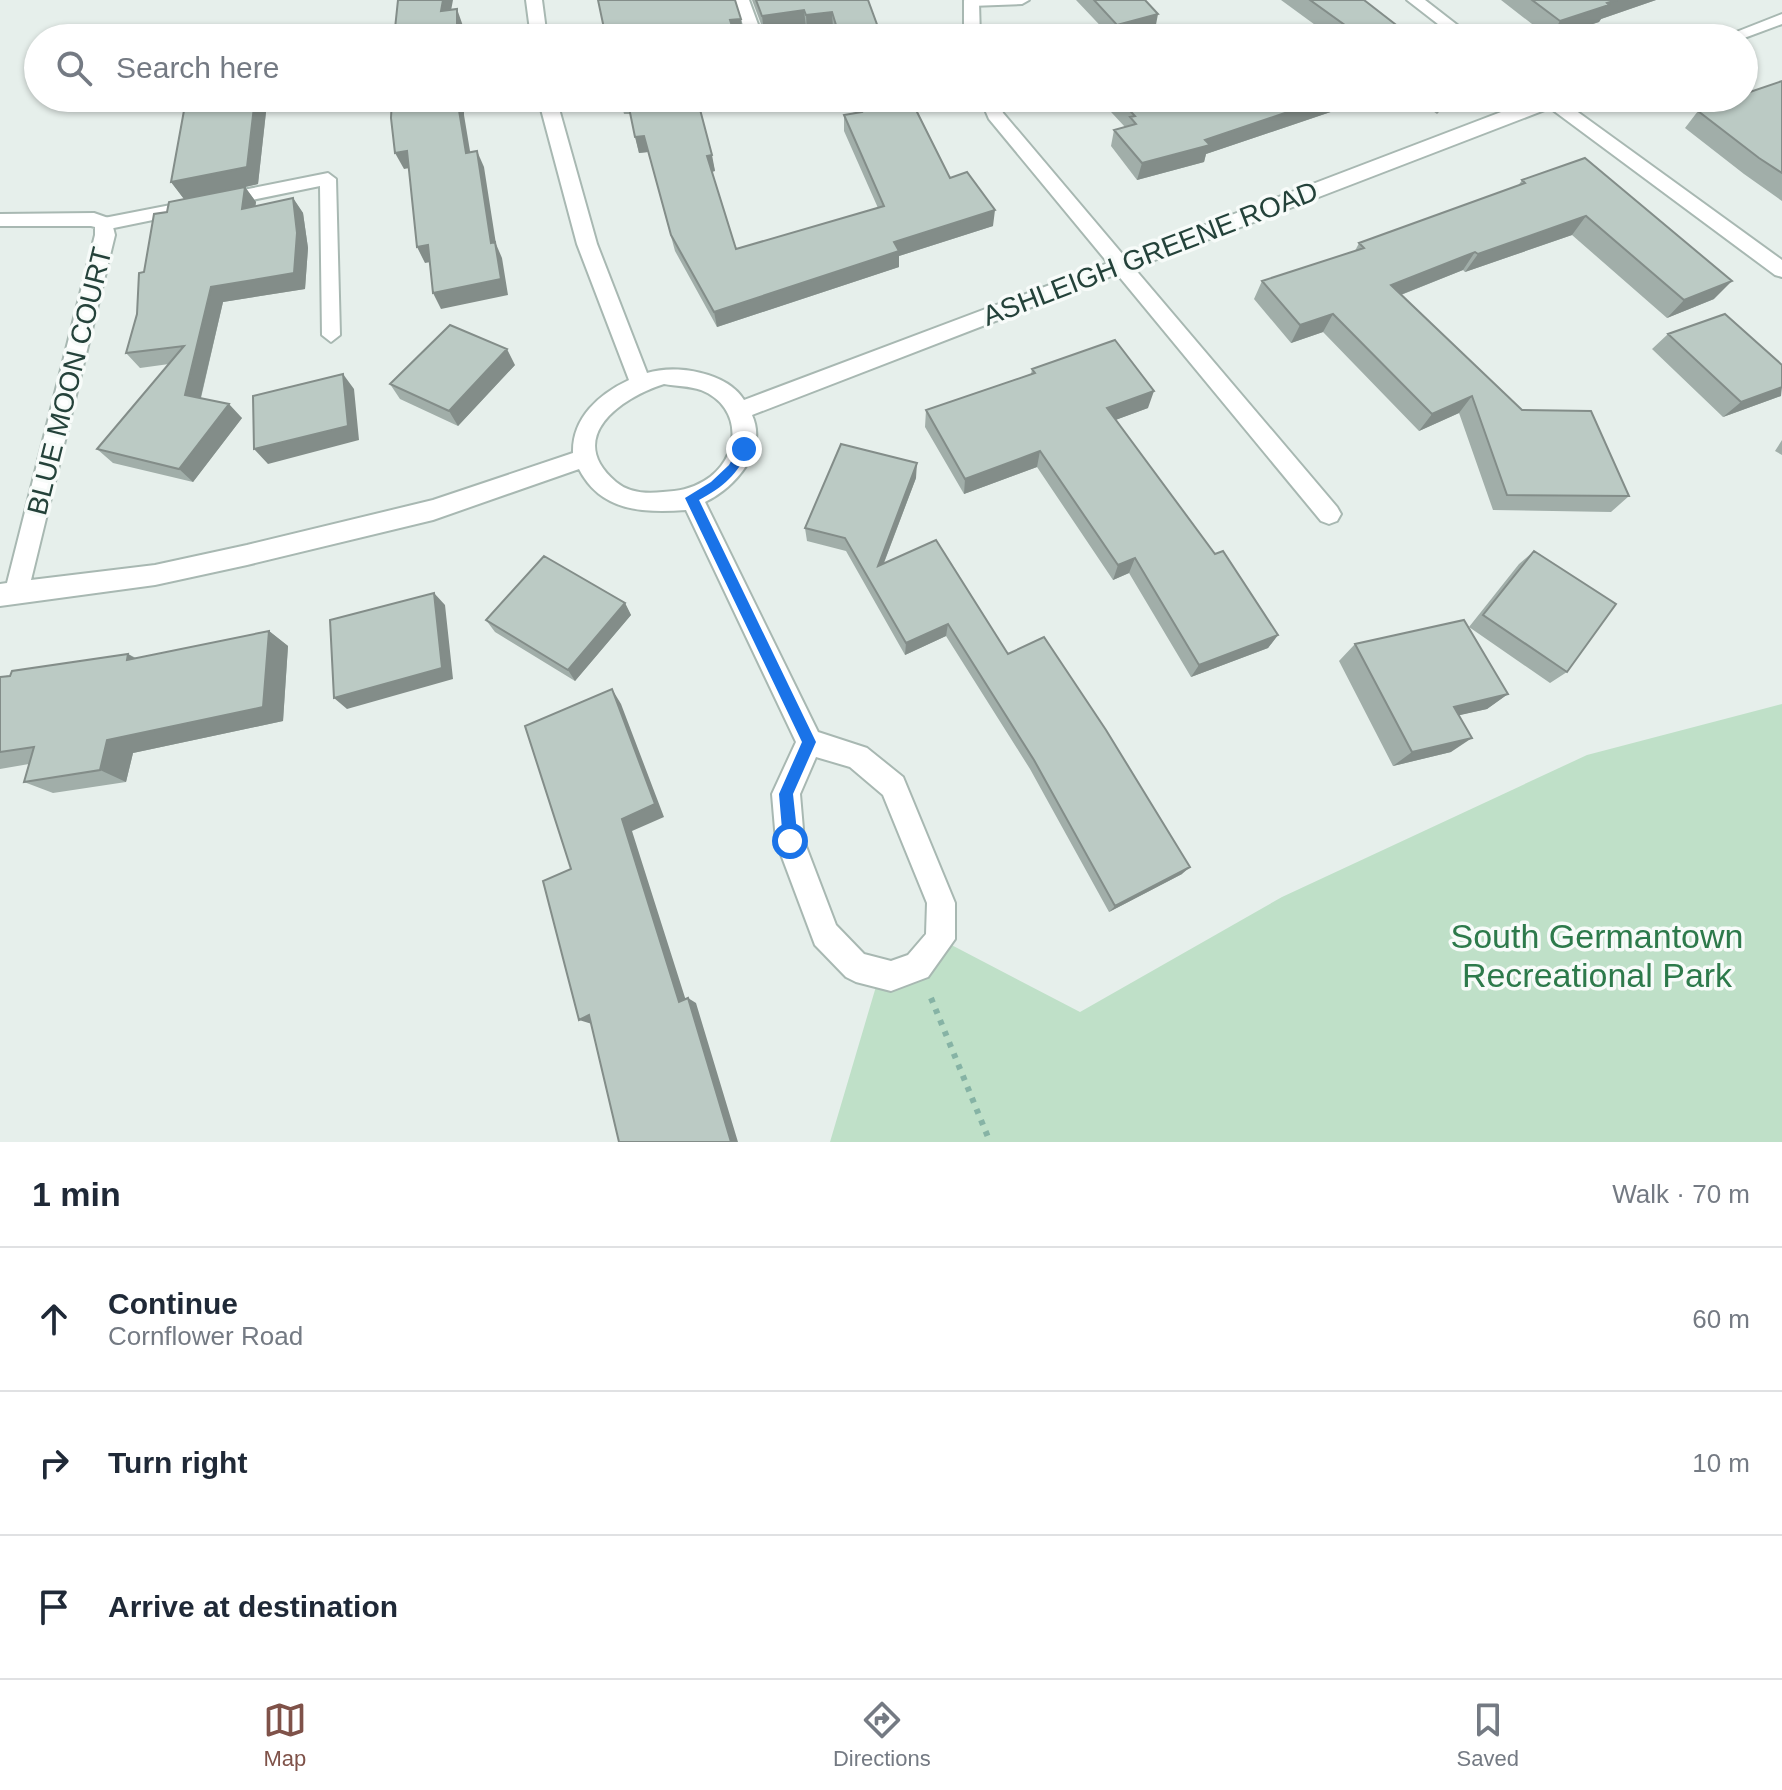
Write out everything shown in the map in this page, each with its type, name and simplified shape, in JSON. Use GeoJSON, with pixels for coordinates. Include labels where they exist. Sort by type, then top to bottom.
{"type":"FeatureCollection","features":[{"type":"Feature","properties":{"kind":"street"},"geometry":{"type":"LineString","coordinates":[[534,0],[537,24]]}},
{"type":"Feature","properties":{"kind":"street"},"geometry":{"type":"LineString","coordinates":[[1415,0],[1447,24]]}},
{"type":"Feature","properties":{"kind":"street"},"geometry":{"type":"LineString","coordinates":[[971,2],[972,24]]}},
{"type":"Feature","properties":{"kind":"street"},"geometry":{"type":"LineString","coordinates":[[1758,28],[1782,19]]}},
{"type":"Feature","properties":{"kind":"street"},"geometry":{"type":"LineString","coordinates":[[551,112],[587,244],[640,381]]}},
{"type":"Feature","properties":{"kind":"street"},"geometry":{"type":"LineString","coordinates":[[994,112],[1329,514]]}},
{"type":"Feature","properties":{"kind":"street","name":"ASHLEIGH GREENE ROAD"},"geometry":{"type":"LineString","coordinates":[[741,410],[1519,112]]}},
{"type":"Feature","properties":{"kind":"street"},"geometry":{"type":"LineString","coordinates":[[1570,112],[1782,270]]}},
{"type":"Feature","properties":{"kind":"street","name":"BLUE MOON COURT"},"geometry":{"type":"LineString","coordinates":[[0,220],[94,219],[104,224],[105,235],[8,594]]}},
{"type":"Feature","properties":{"kind":"street"},"geometry":{"type":"LineString","coordinates":[[664,376],[688,377],[711,383],[728,394],[741,410],[747,429],[744,449],[733,469],[715,486],[692,498],[664,504],[636,502],[612,492],[595,478],[585,458],[585,439],[591,421],[611,398],[640,381],[664,376]]}},
{"type":"Feature","properties":{"kind":"street"},"geometry":{"type":"LineString","coordinates":[[8,594],[155,575],[247,555],[433,510],[585,458]]}},
{"type":"Feature","properties":{"kind":"street"},"geometry":{"type":"LineString","coordinates":[[692,498],[809,742],[858,757],[893,786],[941,903],[940,939],[918,967],[891,976],[856,967],[825,935],[790,841],[786,794],[809,742]]}},
{"type":"Feature","properties":{"kind":"lane"},"geometry":{"type":"LineString","coordinates":[[742,0],[750,24]]}},
{"type":"Feature","properties":{"kind":"lane"},"geometry":{"type":"LineString","coordinates":[[971,2],[1022,0]]}},
{"type":"Feature","properties":{"kind":"lane"},"geometry":{"type":"LineString","coordinates":[[104,224],[328,179],[331,335]]}},
{"type":"Feature","properties":{"kind":"path"},"geometry":{"type":"LineString","coordinates":[[918,967],[990,1142]]}},
{"type":"Feature","properties":{"kind":"green space","name":"South Germantown Recreational Park"},"geometry":{"type":"Polygon","coordinates":[[[1782,704],[1782,1142],[830,1142],[880,973],[940,939],[1080,1012],[1282,897],[1587,755],[1782,704]]]}},
{"type":"Feature","properties":{"kind":"building"},"geometry":{"type":"Polygon","coordinates":[[[398,0],[443,0],[441,11],[457,9],[457,24],[395,24],[398,0]]]}},
{"type":"Feature","properties":{"kind":"building"},"geometry":{"type":"Polygon","coordinates":[[[598,0],[735,0],[741,19],[730,20],[731,24],[603,24],[598,0]]]}},
{"type":"Feature","properties":{"kind":"building"},"geometry":{"type":"Polygon","coordinates":[[[756,0],[868,0],[877,24],[836,24],[832,12],[806,15],[804,10],[762,16],[756,0]]]}},
{"type":"Feature","properties":{"kind":"building"},"geometry":{"type":"Polygon","coordinates":[[[1094,0],[1145,0],[1158,14],[1121,24],[1116,24],[1094,0]]]}},
{"type":"Feature","properties":{"kind":"building"},"geometry":{"type":"Polygon","coordinates":[[[1310,0],[1364,0],[1395,24],[1343,24],[1310,0]]]}},
{"type":"Feature","properties":{"kind":"building"},"geometry":{"type":"Polygon","coordinates":[[[1532,0],[1617,0],[1560,21],[1532,0]]]}},
{"type":"Feature","properties":{"kind":"building"},"geometry":{"type":"Polygon","coordinates":[[[1782,81],[1782,173],[1699,112],[1758,112],[1758,89],[1782,81]]]}},
{"type":"Feature","properties":{"kind":"building"},"geometry":{"type":"Polygon","coordinates":[[[184,112],[253,112],[247,167],[171,182],[184,112]]]}},
{"type":"Feature","properties":{"kind":"building"},"geometry":{"type":"Polygon","coordinates":[[[391,112],[459,112],[466,153],[477,151],[491,243],[495,242],[501,279],[433,293],[428,245],[417,247],[407,151],[395,153],[391,112]]]}},
{"type":"Feature","properties":{"kind":"building"},"geometry":{"type":"Polygon","coordinates":[[[630,112],[701,112],[712,155],[707,156],[736,249],[884,206],[844,115],[862,112],[917,112],[950,178],[967,172],[995,210],[894,242],[899,251],[714,312],[671,235],[644,136],[635,137],[630,112]]]}},
{"type":"Feature","properties":{"kind":"building"},"geometry":{"type":"Polygon","coordinates":[[[1131,112],[1288,112],[1205,140],[1210,145],[1142,163],[1114,130],[1136,124],[1130,117],[1135,116],[1131,112]]]}},
{"type":"Feature","properties":{"kind":"building"},"geometry":{"type":"Polygon","coordinates":[[[1585,158],[1732,281],[1684,300],[1586,216],[1478,254],[1475,252],[1391,285],[1522,410],[1591,411],[1629,496],[1507,495],[1472,396],[1432,414],[1333,314],[1300,325],[1262,281],[1364,248],[1359,243],[1585,158]]]}},
{"type":"Feature","properties":{"kind":"building"},"geometry":{"type":"Polygon","coordinates":[[[245,187],[242,209],[293,198],[297,233],[294,273],[211,287],[185,395],[229,404],[179,469],[97,449],[184,346],[126,353],[137,314],[139,273],[144,272],[154,214],[167,212],[169,202],[245,187]]]}},
{"type":"Feature","properties":{"kind":"building"},"geometry":{"type":"Polygon","coordinates":[[[1725,314],[1782,365],[1782,387],[1741,402],[1668,334],[1725,314]]]}},
{"type":"Feature","properties":{"kind":"building"},"geometry":{"type":"Polygon","coordinates":[[[450,325],[507,349],[449,411],[390,384],[450,325]]]}},
{"type":"Feature","properties":{"kind":"building"},"geometry":{"type":"Polygon","coordinates":[[[1115,340],[1154,391],[1107,408],[1215,554],[1223,551],[1278,635],[1199,665],[1135,558],[1118,565],[1040,451],[965,479],[926,410],[1035,373],[1032,369],[1115,340]]]}},
{"type":"Feature","properties":{"kind":"building"},"geometry":{"type":"Polygon","coordinates":[[[343,374],[348,426],[254,449],[253,396],[343,374]]]}},
{"type":"Feature","properties":{"kind":"building"},"geometry":{"type":"Polygon","coordinates":[[[841,444],[917,463],[878,566],[936,540],[1008,654],[1044,637],[1106,730],[1190,867],[1115,906],[1034,760],[948,624],[906,643],[845,538],[805,528],[841,444]]]}},
{"type":"Feature","properties":{"kind":"building"},"geometry":{"type":"Polygon","coordinates":[[[1534,551],[1616,604],[1567,672],[1483,615],[1534,551]]]}},
{"type":"Feature","properties":{"kind":"building"},"geometry":{"type":"Polygon","coordinates":[[[544,556],[625,603],[568,670],[486,620],[544,556]]]}},
{"type":"Feature","properties":{"kind":"building"},"geometry":{"type":"Polygon","coordinates":[[[434,593],[442,668],[334,698],[330,620],[434,593]]]}},
{"type":"Feature","properties":{"kind":"building"},"geometry":{"type":"Polygon","coordinates":[[[1464,620],[1508,694],[1454,707],[1472,738],[1412,752],[1355,644],[1464,620]]]}},
{"type":"Feature","properties":{"kind":"building"},"geometry":{"type":"Polygon","coordinates":[[[269,631],[263,707],[107,740],[100,770],[24,782],[34,747],[0,752],[0,677],[10,676],[12,671],[128,654],[127,660],[269,631]]]}},
{"type":"Feature","properties":{"kind":"building"},"geometry":{"type":"Polygon","coordinates":[[[612,689],[655,804],[622,819],[679,1002],[688,998],[731,1142],[619,1142],[589,1015],[579,1020],[543,881],[571,869],[525,726],[612,689]]]}},
{"type":"Feature","properties":{"kind":"route"},"geometry":{"type":"LineString","coordinates":[[744,449],[733,469],[715,486],[692,498],[809,742],[786,794],[790,841]]}}]}
